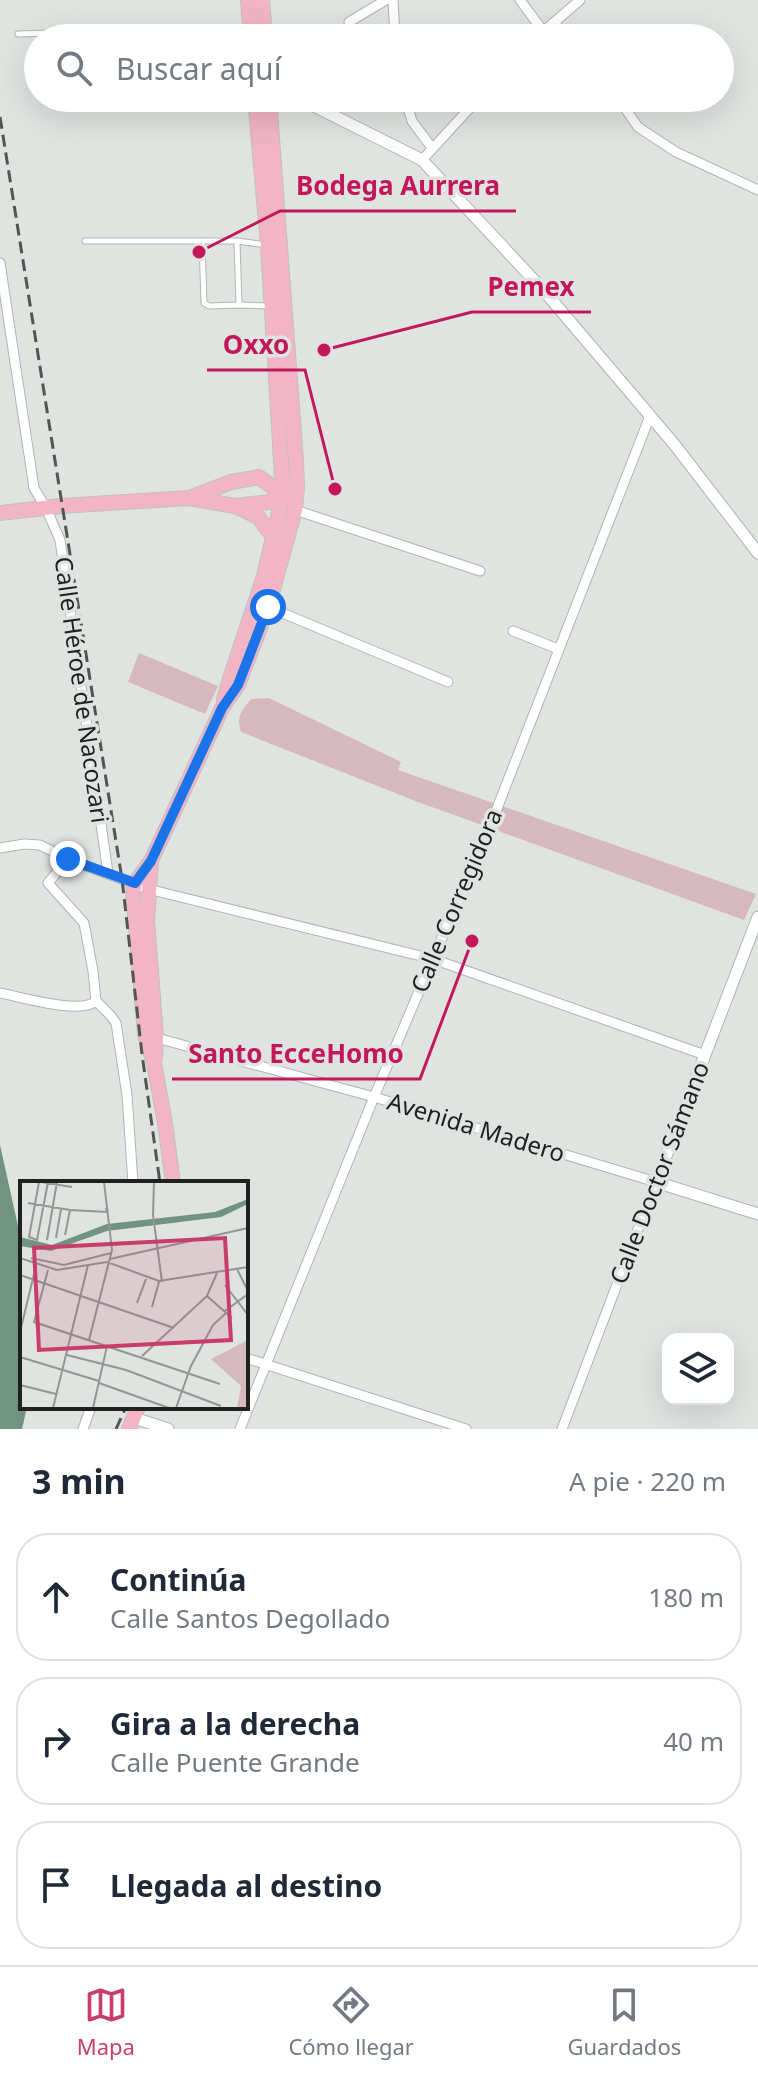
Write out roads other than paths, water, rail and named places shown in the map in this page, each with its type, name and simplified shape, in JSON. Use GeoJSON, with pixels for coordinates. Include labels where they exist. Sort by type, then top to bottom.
{"type":"FeatureCollection","features":[{"type":"Feature","properties":{"kind":"main road"},"geometry":{"type":"LineString","coordinates":[[248,0],[250,24]]}},
{"type":"Feature","properties":{"kind":"main road"},"geometry":{"type":"LineString","coordinates":[[262,0],[264,24]]}},
{"type":"Feature","properties":{"kind":"main road"},"geometry":{"type":"LineString","coordinates":[[222,708],[238,685],[268,607],[291,503],[281,457],[256,112]]}},
{"type":"Feature","properties":{"kind":"main road"},"geometry":{"type":"LineString","coordinates":[[173,1181],[151,1036],[147,920],[142,886],[222,708],[274,538],[297,487],[270,112]]}},
{"type":"Feature","properties":{"kind":"main road"},"geometry":{"type":"LineString","coordinates":[[189,498],[231,482],[259,477],[275,467],[281,457]]}},
{"type":"Feature","properties":{"kind":"main road"},"geometry":{"type":"LineString","coordinates":[[259,477],[291,503]]}},
{"type":"Feature","properties":{"kind":"main road"},"geometry":{"type":"LineString","coordinates":[[0,513],[189,498],[235,506],[291,503]]}},
{"type":"Feature","properties":{"kind":"main road"},"geometry":{"type":"LineString","coordinates":[[235,506],[258,517],[274,538]]}},
{"type":"Feature","properties":{"kind":"street"},"geometry":{"type":"LineString","coordinates":[[349,22],[386,0]]}},
{"type":"Feature","properties":{"kind":"street"},"geometry":{"type":"LineString","coordinates":[[393,0],[394,24]]}},
{"type":"Feature","properties":{"kind":"street"},"geometry":{"type":"LineString","coordinates":[[520,0],[534,24]]}},
{"type":"Feature","properties":{"kind":"street"},"geometry":{"type":"LineString","coordinates":[[553,23],[580,0]]}},
{"type":"Feature","properties":{"kind":"street"},"geometry":{"type":"LineString","coordinates":[[326,112],[422,160],[545,292],[650,416],[758,553]]}},
{"type":"Feature","properties":{"kind":"street"},"geometry":{"type":"LineString","coordinates":[[409,112],[412,121],[432,148]]}},
{"type":"Feature","properties":{"kind":"street"},"geometry":{"type":"LineString","coordinates":[[422,160],[466,112]]}},
{"type":"Feature","properties":{"kind":"street"},"geometry":{"type":"LineString","coordinates":[[628,112],[638,127],[676,152],[758,190]]}},
{"type":"Feature","properties":{"kind":"street","name":"Calle Héroe de Nacozari"},"geometry":{"type":"LineString","coordinates":[[0,263],[34,488],[60,540],[108,873]]}},
{"type":"Feature","properties":{"kind":"street","name":"Calle Corregidora"},"geometry":{"type":"LineString","coordinates":[[240,1429],[374,1097],[496,811],[650,416]]}},
{"type":"Feature","properties":{"kind":"street"},"geometry":{"type":"LineString","coordinates":[[291,503],[480,571]]}},
{"type":"Feature","properties":{"kind":"street"},"geometry":{"type":"LineString","coordinates":[[268,607],[448,682]]}},
{"type":"Feature","properties":{"kind":"street"},"geometry":{"type":"LineString","coordinates":[[513,631],[558,649]]}},
{"type":"Feature","properties":{"kind":"street"},"geometry":{"type":"LineString","coordinates":[[3,847],[40,845],[68,859],[142,886],[433,959],[705,1055]]}},
{"type":"Feature","properties":{"kind":"street"},"geometry":{"type":"LineString","coordinates":[[68,859],[48,883],[84,923],[96,1001],[116,1023],[127,1095],[133,1181]]}},
{"type":"Feature","properties":{"kind":"street","name":"Calle Doctor Sámano"},"geometry":{"type":"LineString","coordinates":[[562,1429],[757,921]]}},
{"type":"Feature","properties":{"kind":"street"},"geometry":{"type":"LineString","coordinates":[[0,993],[56,1005],[83,1007],[96,1001]]}},
{"type":"Feature","properties":{"kind":"street","name":"Avenida Madero"},"geometry":{"type":"LineString","coordinates":[[151,1036],[374,1097],[758,1214]]}},
{"type":"Feature","properties":{"kind":"street"},"geometry":{"type":"LineString","coordinates":[[248,1359],[466,1429]]}},
{"type":"Feature","properties":{"kind":"street"},"geometry":{"type":"LineString","coordinates":[[83,1429],[90,1409]]}},
{"type":"Feature","properties":{"kind":"street"},"geometry":{"type":"LineString","coordinates":[[133,1418],[168,1429]]}},
{"type":"Feature","properties":{"kind":"lane"},"geometry":{"type":"LineString","coordinates":[[18,34],[24,34]]}},
{"type":"Feature","properties":{"kind":"lane"},"geometry":{"type":"LineString","coordinates":[[85,241],[237,241],[268,245]]}},
{"type":"Feature","properties":{"kind":"lane"},"geometry":{"type":"LineString","coordinates":[[202,241],[204,303],[209,306],[271,306]]}},
{"type":"Feature","properties":{"kind":"lane"},"geometry":{"type":"LineString","coordinates":[[237,241],[239,305]]}},
{"type":"Feature","properties":{"kind":"railway"},"geometry":{"type":"LineString","coordinates":[[0,117],[122,879],[160,1181]]}},
{"type":"Feature","properties":{"kind":"railway"},"geometry":{"type":"LineString","coordinates":[[116,1429],[125,1409]]}},
{"type":"Feature","properties":{"kind":"place","name":"Bodega Aurrera"},"geometry":{"type":"Point","coordinates":[199,252]}},
{"type":"Feature","properties":{"kind":"place","name":"Pemex"},"geometry":{"type":"Point","coordinates":[324,350]}},
{"type":"Feature","properties":{"kind":"place","name":"Oxxo"},"geometry":{"type":"Point","coordinates":[335,489]}},
{"type":"Feature","properties":{"kind":"place","name":"Santo EcceHomo"},"geometry":{"type":"Point","coordinates":[472,941]}}]}
